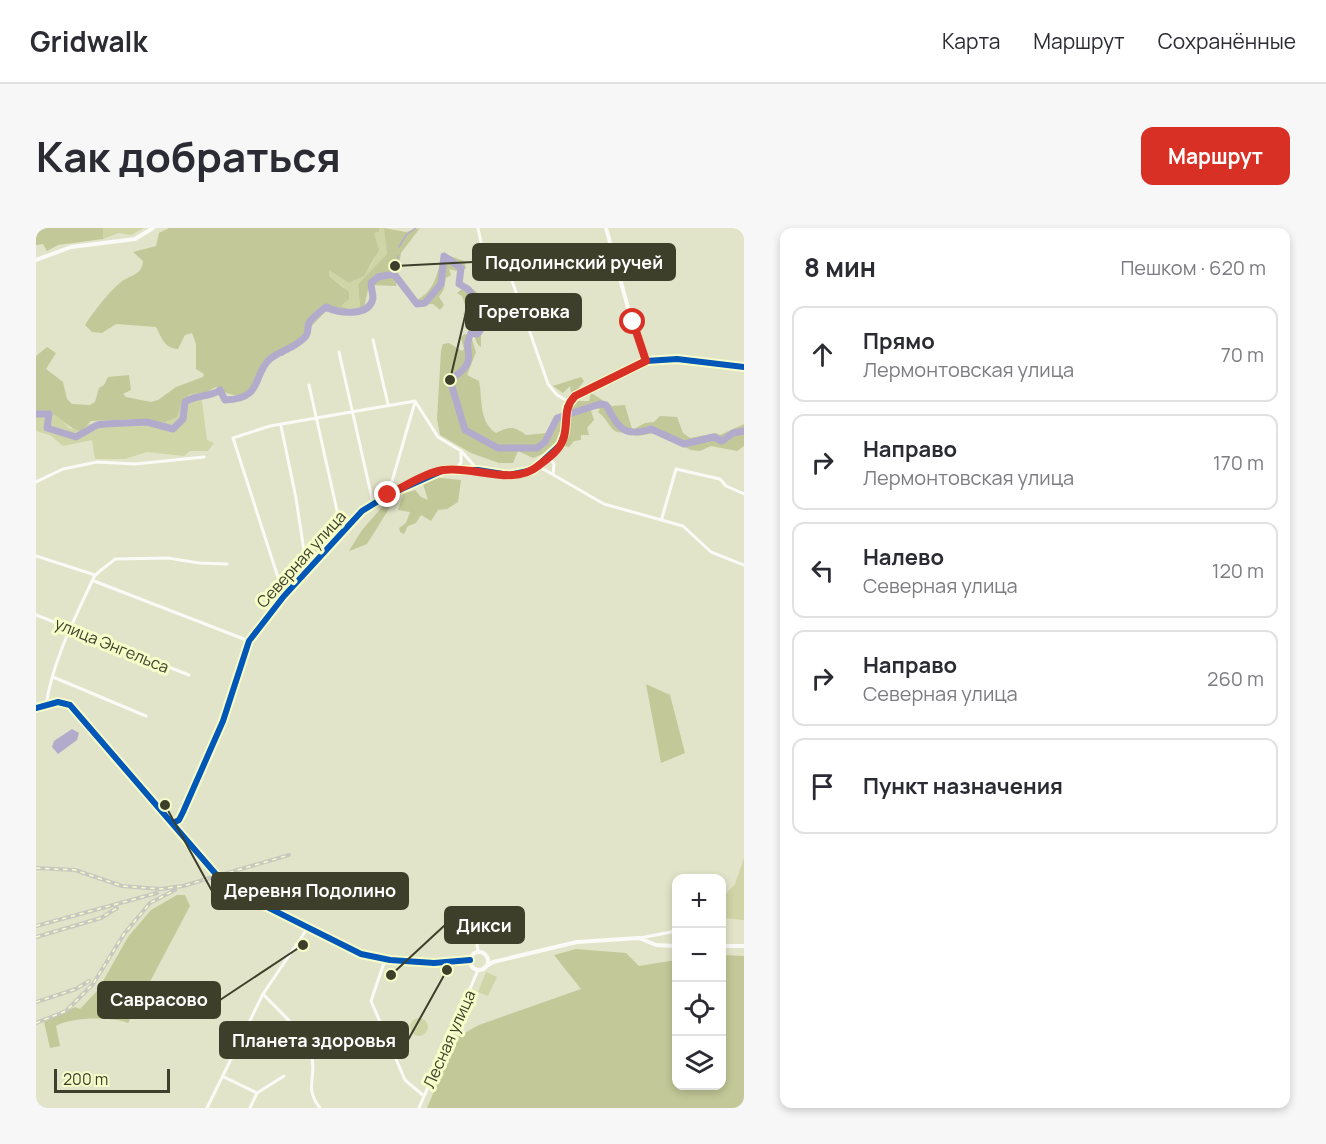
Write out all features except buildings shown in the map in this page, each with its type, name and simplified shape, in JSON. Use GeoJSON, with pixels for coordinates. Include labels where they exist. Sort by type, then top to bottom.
{"type":"FeatureCollection","features":[{"type":"Feature","properties":{"kind":"street"},"geometry":{"type":"LineString","coordinates":[[36,260],[71,247],[135,239],[153,228]]}},
{"type":"Feature","properties":{"kind":"street"},"geometry":{"type":"LineString","coordinates":[[478,228],[483,252],[511,278],[548,384],[557,395],[569,402],[584,390],[646,361],[677,358],[744,367]]}},
{"type":"Feature","properties":{"kind":"street"},"geometry":{"type":"LineString","coordinates":[[606,228],[630,315],[646,361]]}},
{"type":"Feature","properties":{"kind":"street"},"geometry":{"type":"LineString","coordinates":[[740,228],[744,234]]}},
{"type":"Feature","properties":{"kind":"street"},"geometry":{"type":"LineString","coordinates":[[373,340],[388,404]]}},
{"type":"Feature","properties":{"kind":"street"},"geometry":{"type":"LineString","coordinates":[[339,352],[373,503]]}},
{"type":"Feature","properties":{"kind":"street"},"geometry":{"type":"LineString","coordinates":[[309,385],[342,533]]}},
{"type":"Feature","properties":{"kind":"street"},"geometry":{"type":"LineString","coordinates":[[284,596],[233,438],[270,426],[317,420],[388,404],[415,401]]}},
{"type":"Feature","properties":{"kind":"street"},"geometry":{"type":"LineString","coordinates":[[415,401],[438,437],[461,451],[478,470]]}},
{"type":"Feature","properties":{"kind":"street"},"geometry":{"type":"LineString","coordinates":[[388,495],[415,401]]}},
{"type":"Feature","properties":{"kind":"street","name":"Северная улица"},"geometry":{"type":"LineString","coordinates":[[173,823],[179,820],[183,812],[223,721],[249,641],[284,596],[342,533],[373,503],[434,472],[455,469],[518,475],[538,466],[563,440],[569,402]]}},
{"type":"Feature","properties":{"kind":"street"},"geometry":{"type":"LineString","coordinates":[[281,426],[297,498],[307,571]]}},
{"type":"Feature","properties":{"kind":"street"},"geometry":{"type":"LineString","coordinates":[[455,469],[461,463],[461,451]]}},
{"type":"Feature","properties":{"kind":"street"},"geometry":{"type":"LineString","coordinates":[[36,482],[63,469],[97,462],[135,464],[204,457]]}},
{"type":"Feature","properties":{"kind":"street"},"geometry":{"type":"LineString","coordinates":[[549,457],[554,464],[553,474]]}},
{"type":"Feature","properties":{"kind":"street"},"geometry":{"type":"LineString","coordinates":[[538,466],[603,504],[683,526],[711,552],[744,565]]}},
{"type":"Feature","properties":{"kind":"street"},"geometry":{"type":"LineString","coordinates":[[662,519],[676,469],[720,479],[726,486],[744,494]]}},
{"type":"Feature","properties":{"kind":"street"},"geometry":{"type":"LineString","coordinates":[[36,556],[95,575]]}},
{"type":"Feature","properties":{"kind":"street"},"geometry":{"type":"LineString","coordinates":[[46,705],[53,676],[70,628],[95,575],[115,559],[168,558],[199,563],[227,564]]}},
{"type":"Feature","properties":{"kind":"street"},"geometry":{"type":"LineString","coordinates":[[93,581],[249,641]]}},
{"type":"Feature","properties":{"kind":"street","name":"улица Энгельса"},"geometry":{"type":"LineString","coordinates":[[36,615],[189,675]]}},
{"type":"Feature","properties":{"kind":"street"},"geometry":{"type":"LineString","coordinates":[[53,676],[146,716]]}},
{"type":"Feature","properties":{"kind":"street"},"geometry":{"type":"LineString","coordinates":[[36,708],[58,702],[70,705],[227,887],[361,954],[385,960],[434,963],[470,960]]}},
{"type":"Feature","properties":{"kind":"street"},"geometry":{"type":"LineString","coordinates":[[207,1108],[263,994],[307,929]]}},
{"type":"Feature","properties":{"kind":"street"},"geometry":{"type":"LineString","coordinates":[[478,951],[472,954],[470,960],[474,968],[478,970],[501,960],[577,942],[639,938],[672,933]]}},
{"type":"Feature","properties":{"kind":"street"},"geometry":{"type":"LineString","coordinates":[[476,936],[478,951]]}},
{"type":"Feature","properties":{"kind":"street"},"geometry":{"type":"LineString","coordinates":[[639,938],[656,945],[672,945]]}},
{"type":"Feature","properties":{"kind":"street"},"geometry":{"type":"LineString","coordinates":[[726,946],[744,946]]}},
{"type":"Feature","properties":{"kind":"street"},"geometry":{"type":"LineString","coordinates":[[478,951],[501,960]]}},
{"type":"Feature","properties":{"kind":"street"},"geometry":{"type":"LineString","coordinates":[[485,967],[487,956]]}},
{"type":"Feature","properties":{"kind":"street"},"geometry":{"type":"LineString","coordinates":[[385,960],[371,1001],[405,1080],[414,1090],[424,1096]]}},
{"type":"Feature","properties":{"kind":"street","name":"Лесная улица"},"geometry":{"type":"LineString","coordinates":[[419,1108],[478,970]]}},
{"type":"Feature","properties":{"kind":"street"},"geometry":{"type":"LineString","coordinates":[[263,994],[288,1020],[309,1049],[312,1060],[312,1097],[321,1108]]}},
{"type":"Feature","properties":{"kind":"street"},"geometry":{"type":"LineString","coordinates":[[250,1108],[257,1093],[284,1076]]}},
{"type":"Feature","properties":{"kind":"street"},"geometry":{"type":"LineString","coordinates":[[224,1077],[257,1093]]}},
{"type":"Feature","properties":{"kind":"green space"},"geometry":{"type":"Polygon","coordinates":[[[36,228],[103,228],[103,239],[58,245],[47,251],[43,244],[36,245],[36,228]]]}},
{"type":"Feature","properties":{"kind":"green space"},"geometry":{"type":"Polygon","coordinates":[[[103,228],[144,228],[131,235],[119,233],[103,239],[103,228]]]}},
{"type":"Feature","properties":{"kind":"green space"},"geometry":{"type":"Polygon","coordinates":[[[169,228],[379,228],[379,232],[374,233],[379,250],[364,276],[349,283],[329,270],[329,276],[349,292],[349,299],[341,306],[348,309],[360,307],[358,284],[387,254],[384,228],[406,232],[420,228],[401,253],[396,286],[369,285],[364,308],[355,311],[325,312],[283,356],[273,355],[256,382],[244,393],[236,395],[216,387],[205,393],[190,394],[182,402],[177,417],[165,422],[138,419],[91,421],[81,431],[69,426],[54,414],[36,412],[36,356],[47,347],[56,353],[46,369],[63,382],[67,399],[72,404],[90,405],[95,402],[99,388],[104,385],[108,377],[129,375],[131,390],[123,394],[126,397],[151,402],[158,400],[176,387],[203,377],[204,374],[196,369],[196,344],[192,333],[185,335],[178,349],[166,344],[156,327],[116,324],[102,333],[92,332],[85,325],[115,287],[140,270],[143,261],[133,252],[156,246],[159,233],[169,228]]]}},
{"type":"Feature","properties":{"kind":"green space"},"geometry":{"type":"Polygon","coordinates":[[[379,228],[384,228],[386,231],[388,254],[358,284],[360,307],[343,309],[341,305],[345,303],[344,287],[329,276],[329,269],[349,283],[362,276],[368,270],[375,255],[377,248],[373,233],[379,232],[379,228]]]}},
{"type":"Feature","properties":{"kind":"green space"},"geometry":{"type":"Polygon","coordinates":[[[442,253],[464,261],[466,268],[461,272],[449,269],[451,275],[446,278],[444,289],[439,297],[444,305],[440,310],[433,304],[419,305],[414,301],[427,293],[431,287],[442,253]]]}},
{"type":"Feature","properties":{"kind":"green space"},"geometry":{"type":"Polygon","coordinates":[[[465,286],[477,293],[486,312],[481,319],[481,347],[463,314],[466,308],[462,296],[457,293],[465,286]]]}},
{"type":"Feature","properties":{"kind":"green space"},"geometry":{"type":"Polygon","coordinates":[[[464,334],[471,336],[476,352],[467,375],[479,381],[482,409],[490,428],[496,433],[512,428],[526,435],[547,433],[554,423],[565,420],[559,439],[546,452],[533,458],[518,451],[513,463],[499,463],[471,453],[440,435],[437,419],[441,351],[443,344],[449,343],[462,351],[464,349],[461,338],[464,334]]]}},
{"type":"Feature","properties":{"kind":"green space"},"geometry":{"type":"Polygon","coordinates":[[[581,377],[584,381],[575,393],[571,392],[570,386],[563,393],[553,386],[581,377]]]}},
{"type":"Feature","properties":{"kind":"green space"},"geometry":{"type":"Polygon","coordinates":[[[591,393],[612,406],[625,405],[632,429],[625,432],[615,431],[598,412],[600,409],[593,408],[591,411],[594,420],[587,428],[589,435],[581,435],[581,440],[574,441],[569,447],[565,446],[573,405],[578,401],[589,401],[591,393]]]}},
{"type":"Feature","properties":{"kind":"green space"},"geometry":{"type":"Polygon","coordinates":[[[190,394],[201,394],[207,440],[214,443],[208,451],[190,451],[184,456],[147,452],[125,459],[95,459],[92,440],[63,446],[50,435],[36,431],[36,412],[51,413],[70,429],[96,423],[164,419],[177,416],[182,402],[190,394]]]}},
{"type":"Feature","properties":{"kind":"green space"},"geometry":{"type":"Polygon","coordinates":[[[660,416],[677,417],[683,433],[690,438],[716,433],[720,435],[744,424],[744,446],[737,451],[711,446],[700,451],[691,450],[655,433],[637,436],[633,434],[634,429],[645,423],[654,422],[660,416]]]}},
{"type":"Feature","properties":{"kind":"green space"},"geometry":{"type":"Polygon","coordinates":[[[431,477],[461,480],[458,502],[447,509],[438,510],[431,521],[421,515],[416,523],[408,526],[404,534],[400,532],[399,528],[406,523],[410,512],[398,510],[403,494],[415,490],[421,497],[428,500],[423,484],[431,477]]]}},
{"type":"Feature","properties":{"kind":"green space"},"geometry":{"type":"Polygon","coordinates":[[[383,506],[390,507],[367,544],[349,551],[362,530],[383,506]]]}},
{"type":"Feature","properties":{"kind":"green space"},"geometry":{"type":"Polygon","coordinates":[[[646,684],[670,695],[685,753],[661,763],[646,684]]]}},
{"type":"Feature","properties":{"kind":"green space"},"geometry":{"type":"Polygon","coordinates":[[[744,858],[744,920],[726,918],[726,894],[735,884],[744,858]]]}},
{"type":"Feature","properties":{"kind":"green space"},"geometry":{"type":"Polygon","coordinates":[[[177,895],[185,895],[190,906],[128,1023],[112,1019],[91,1018],[62,1023],[56,1026],[60,1046],[50,1048],[44,1022],[75,1007],[80,1009],[98,990],[128,937],[151,910],[177,895]]]}},
{"type":"Feature","properties":{"kind":"green space"},"geometry":{"type":"Polygon","coordinates":[[[576,949],[626,953],[639,966],[672,961],[672,1090],[726,1090],[726,955],[744,956],[744,1108],[427,1108],[457,1037],[479,1025],[581,989],[554,955],[576,949]]]}},
{"type":"Feature","properties":{"kind":"green space"},"geometry":{"type":"Polygon","coordinates":[[[486,972],[497,977],[488,996],[478,992],[486,972]]]}},
{"type":"Feature","properties":{"kind":"green space"},"geometry":{"type":"Polygon","coordinates":[[[419,1018],[425,1021],[428,1027],[425,1033],[419,1036],[413,1033],[410,1027],[413,1021],[419,1018]]]}},
{"type":"Feature","properties":{"kind":"shaded area"},"geometry":{"type":"Polygon","coordinates":[[[72,729],[79,733],[77,740],[58,754],[52,747],[54,741],[72,729]]]}},
{"type":"Feature","properties":{"kind":"waterway"},"geometry":{"type":"LineString","coordinates":[[399,247],[406,235],[416,228]]}},
{"type":"Feature","properties":{"kind":"waterway"},"geometry":{"type":"LineString","coordinates":[[394,274],[398,256]]}},
{"type":"Feature","properties":{"kind":"waterway"},"geometry":{"type":"LineString","coordinates":[[36,414],[49,414],[47,428],[76,437],[97,425],[104,424],[147,422],[173,429],[183,419],[185,402],[189,400],[220,390],[225,400],[237,399],[252,391],[264,365],[302,340],[307,334],[310,321],[326,307],[345,312],[366,309],[373,298],[371,283],[378,277],[394,274],[417,304],[425,303],[441,284],[444,256],[461,268],[459,284],[468,289],[484,310],[477,323],[480,331],[477,334],[471,333],[468,340],[469,356],[466,366],[450,380],[465,430],[498,448],[537,448],[545,442],[557,418],[600,404],[606,405],[623,429],[634,432],[651,429],[684,444],[714,437],[722,441],[733,433],[744,431]]}},
{"type":"Feature","properties":{"kind":"railway"},"geometry":{"type":"LineString","coordinates":[[36,868],[75,870],[122,886],[160,889],[183,886],[289,855]]}},
{"type":"Feature","properties":{"kind":"railway"},"geometry":{"type":"LineString","coordinates":[[36,1023],[66,1011],[93,984],[124,934],[150,903],[175,890]]}},
{"type":"Feature","properties":{"kind":"railway"},"geometry":{"type":"LineString","coordinates":[[36,926],[157,893]]}},
{"type":"Feature","properties":{"kind":"railway"},"geometry":{"type":"LineString","coordinates":[[36,937],[101,918],[117,908]]}},
{"type":"Feature","properties":{"kind":"railway"},"geometry":{"type":"LineString","coordinates":[[36,1002],[76,989],[89,981]]}},
{"type":"Feature","properties":{"kind":"cycle path"},"geometry":{"type":"LineString","coordinates":[[173,823],[179,820],[183,812],[223,721],[249,641],[284,596],[362,511],[388,495],[444,470],[478,470],[509,475],[533,470],[560,445],[565,432],[567,407],[575,396],[646,361],[677,359],[744,367]]}},
{"type":"Feature","properties":{"kind":"cycle path"},"geometry":{"type":"LineString","coordinates":[[36,708],[58,702],[70,705],[227,887],[361,954],[390,960],[434,963],[470,960]]}},
{"type":"Feature","properties":{"kind":"place","name":"Подолинский ручей"},"geometry":{"type":"Point","coordinates":[395,266]}},
{"type":"Feature","properties":{"kind":"place","name":"Горетовка"},"geometry":{"type":"Point","coordinates":[450,380]}},
{"type":"Feature","properties":{"kind":"place","name":"Деревня Подолино"},"geometry":{"type":"Point","coordinates":[165,805]}},
{"type":"Feature","properties":{"kind":"place","name":"Саврасово"},"geometry":{"type":"Point","coordinates":[303,945]}},
{"type":"Feature","properties":{"kind":"place","name":"Планета здоровья"},"geometry":{"type":"Point","coordinates":[447,970]}},
{"type":"Feature","properties":{"kind":"place","name":"Дикси"},"geometry":{"type":"Point","coordinates":[391,975]}},
{"type":"Feature","properties":{"kind":"route"},"geometry":{"type":"LineString","coordinates":[[388,495],[434,472],[444,470],[478,470],[518,475],[533,470],[560,445],[566,426],[567,407],[575,396],[646,361],[633,322]]}}]}
